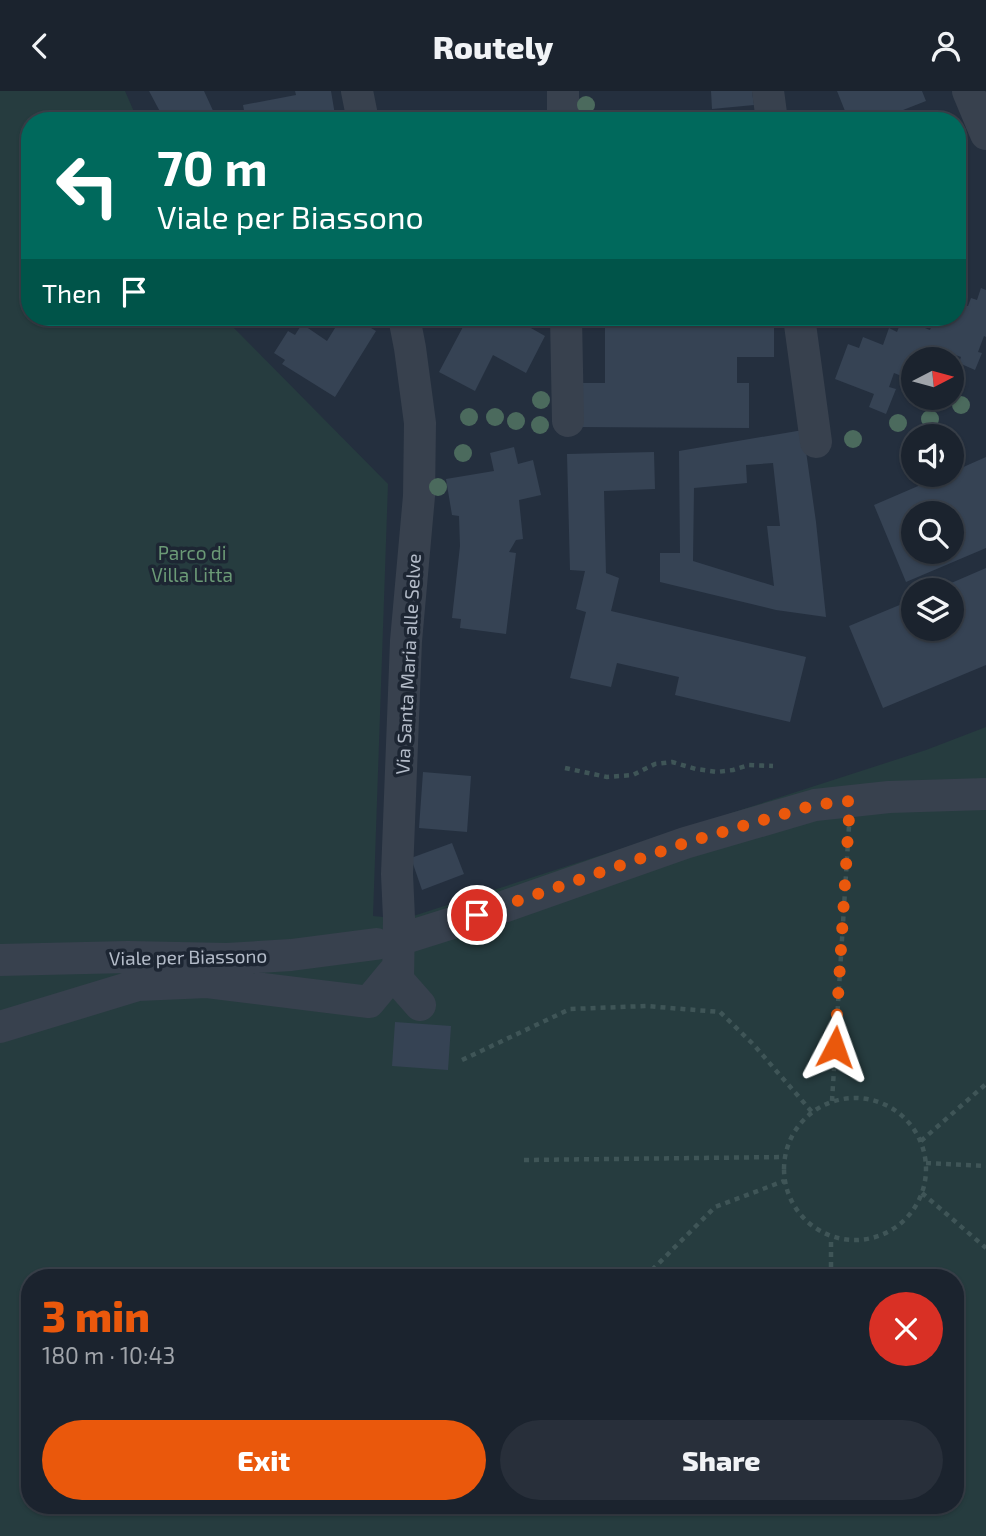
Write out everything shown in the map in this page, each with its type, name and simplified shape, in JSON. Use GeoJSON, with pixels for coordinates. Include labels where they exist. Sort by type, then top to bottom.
{"type":"FeatureCollection","features":[{"type":"Feature","properties":{"kind":"street"},"geometry":{"type":"LineString","coordinates":[[357,91],[361,112]]}},
{"type":"Feature","properties":{"kind":"street"},"geometry":{"type":"LineString","coordinates":[[562,91],[563,112]]}},
{"type":"Feature","properties":{"kind":"street"},"geometry":{"type":"LineString","coordinates":[[768,91],[771,112]]}},
{"type":"Feature","properties":{"kind":"street"},"geometry":{"type":"LineString","coordinates":[[968,91],[986,134]]}},
{"type":"Feature","properties":{"kind":"street","name":"Via Santa Maria alle Selve"},"geometry":{"type":"LineString","coordinates":[[406,326],[420,423],[419,496],[406,641],[397,874],[403,952],[398,980],[420,1005]]}},
{"type":"Feature","properties":{"kind":"street"},"geometry":{"type":"LineString","coordinates":[[566,326],[568,421]]}},
{"type":"Feature","properties":{"kind":"street"},"geometry":{"type":"LineString","coordinates":[[800,326],[816,442]]}},
{"type":"Feature","properties":{"kind":"street"},"geometry":{"type":"LineString","coordinates":[[0,1027],[138,985],[207,982],[369,1002],[403,952],[500,908],[685,843],[814,805],[889,797],[986,795]]}},
{"type":"Feature","properties":{"kind":"street","name":"Viale per Biassono"},"geometry":{"type":"LineString","coordinates":[[0,960],[128,957],[227,959],[290,955],[376,944]]}},
{"type":"Feature","properties":{"kind":"path"},"geometry":{"type":"LineString","coordinates":[[565,768],[607,777],[633,775],[655,764],[672,762],[717,772],[749,765],[773,766]]}},
{"type":"Feature","properties":{"kind":"path"},"geometry":{"type":"LineString","coordinates":[[832,1101],[850,801]]}},
{"type":"Feature","properties":{"kind":"path"},"geometry":{"type":"LineString","coordinates":[[462,1060],[570,1009],[646,1006],[720,1012],[753,1044],[813,1112]]}},
{"type":"Feature","properties":{"kind":"path"},"geometry":{"type":"LineString","coordinates":[[920,1141],[986,1084]]}},
{"type":"Feature","properties":{"kind":"path"},"geometry":{"type":"LineString","coordinates":[[853,1098],[874,1100],[893,1109],[909,1123],[920,1141],[926,1163],[922,1193],[911,1213],[895,1228],[875,1238],[853,1241],[831,1237],[814,1228],[800,1215],[790,1199],[784,1181],[789,1140],[799,1124],[832,1101],[853,1098]]}},
{"type":"Feature","properties":{"kind":"path"},"geometry":{"type":"LineString","coordinates":[[524,1160],[785,1157]]}},
{"type":"Feature","properties":{"kind":"path"},"geometry":{"type":"LineString","coordinates":[[926,1163],[986,1166]]}},
{"type":"Feature","properties":{"kind":"path"},"geometry":{"type":"LineString","coordinates":[[653,1269],[715,1207],[784,1181]]}},
{"type":"Feature","properties":{"kind":"path"},"geometry":{"type":"LineString","coordinates":[[922,1193],[986,1248]]}},
{"type":"Feature","properties":{"kind":"path"},"geometry":{"type":"LineString","coordinates":[[831,1237],[831,1269]]}},
{"type":"Feature","properties":{"kind":"green space","name":"Parco di Villa Litta"},"geometry":{"type":"Polygon","coordinates":[[[0,91],[125,91],[134,112],[21,112],[21,326],[232,326],[388,484],[373,916],[404,919],[926,750],[986,727],[986,1536],[0,1536],[0,91]]]}},
{"type":"Feature","properties":{"kind":"building"},"geometry":{"type":"Polygon","coordinates":[[[149,91],[204,91],[214,112],[160,112],[149,91]]]}},
{"type":"Feature","properties":{"kind":"building"},"geometry":{"type":"Polygon","coordinates":[[[295,91],[331,91],[334,112],[244,112],[243,105],[296,95],[295,91]]]}},
{"type":"Feature","properties":{"kind":"building"},"geometry":{"type":"Polygon","coordinates":[[[711,91],[752,91],[754,105],[712,109],[711,91]]]}},
{"type":"Feature","properties":{"kind":"building"},"geometry":{"type":"Polygon","coordinates":[[[837,91],[922,91],[926,101],[898,112],[845,112],[837,91]]]}},
{"type":"Feature","properties":{"kind":"building"},"geometry":{"type":"Polygon","coordinates":[[[981,288],[986,290],[986,337],[984,336],[978,352],[982,353],[975,370],[964,365],[964,347],[901,347],[901,376],[894,373],[889,387],[896,389],[886,414],[869,407],[874,394],[835,379],[848,344],[859,348],[863,337],[883,345],[889,328],[897,332],[899,326],[920,326],[930,330],[932,326],[966,326],[966,305],[971,298],[977,300],[981,288]]]}},
{"type":"Feature","properties":{"kind":"building"},"geometry":{"type":"Polygon","coordinates":[[[301,326],[327,341],[336,326],[368,326],[376,331],[335,397],[282,364],[285,360],[274,353],[288,331],[295,335],[301,326]]]}},
{"type":"Feature","properties":{"kind":"building"},"geometry":{"type":"Polygon","coordinates":[[[463,326],[527,326],[545,336],[526,373],[493,355],[475,391],[439,372],[463,326]]]}},
{"type":"Feature","properties":{"kind":"building"},"geometry":{"type":"Polygon","coordinates":[[[774,326],[774,357],[737,357],[737,383],[749,383],[749,428],[577,427],[577,383],[605,383],[605,327],[579,327],[774,326]]]}},
{"type":"Feature","properties":{"kind":"building"},"geometry":{"type":"Polygon","coordinates":[[[803,430],[826,617],[776,610],[660,582],[660,553],[680,553],[679,451],[803,430]],[[773,463],[746,465],[747,483],[694,488],[693,561],[774,586],[767,526],[780,526],[773,463]]]}},
{"type":"Feature","properties":{"kind":"building"},"geometry":{"type":"Polygon","coordinates":[[[514,447],[518,464],[533,460],[541,495],[519,500],[523,539],[516,540],[509,552],[516,553],[506,634],[460,628],[461,619],[452,618],[460,546],[459,516],[452,515],[446,479],[494,471],[490,453],[514,447]]]}},
{"type":"Feature","properties":{"kind":"building"},"geometry":{"type":"Polygon","coordinates":[[[654,452],[655,489],[604,491],[606,573],[619,578],[611,611],[806,657],[790,722],[675,695],[679,677],[617,663],[611,687],[570,678],[586,612],[576,609],[585,571],[570,570],[567,454],[654,452]]]}},
{"type":"Feature","properties":{"kind":"building"},"geometry":{"type":"Polygon","coordinates":[[[986,457],[986,548],[964,557],[964,501],[901,501],[901,564],[948,564],[915,578],[904,578],[874,505],[916,487],[964,487],[964,467],[986,457]]]}},
{"type":"Feature","properties":{"kind":"building"},"geometry":{"type":"Polygon","coordinates":[[[986,568],[986,665],[883,708],[849,626],[901,604],[901,641],[964,641],[963,578],[986,568]]]}},
{"type":"Feature","properties":{"kind":"building"},"geometry":{"type":"Polygon","coordinates":[[[423,772],[471,776],[467,832],[419,828],[423,772]]]}},
{"type":"Feature","properties":{"kind":"building"},"geometry":{"type":"Polygon","coordinates":[[[452,843],[464,874],[422,890],[411,858],[452,843]]]}},
{"type":"Feature","properties":{"kind":"building"},"geometry":{"type":"Polygon","coordinates":[[[395,1022],[451,1026],[448,1070],[392,1066],[395,1022]]]}},
{"type":"Feature","properties":{"kind":"route"},"geometry":{"type":"LineString","coordinates":[[477,915],[685,843],[814,805],[850,801],[835,1047]]}}]}
